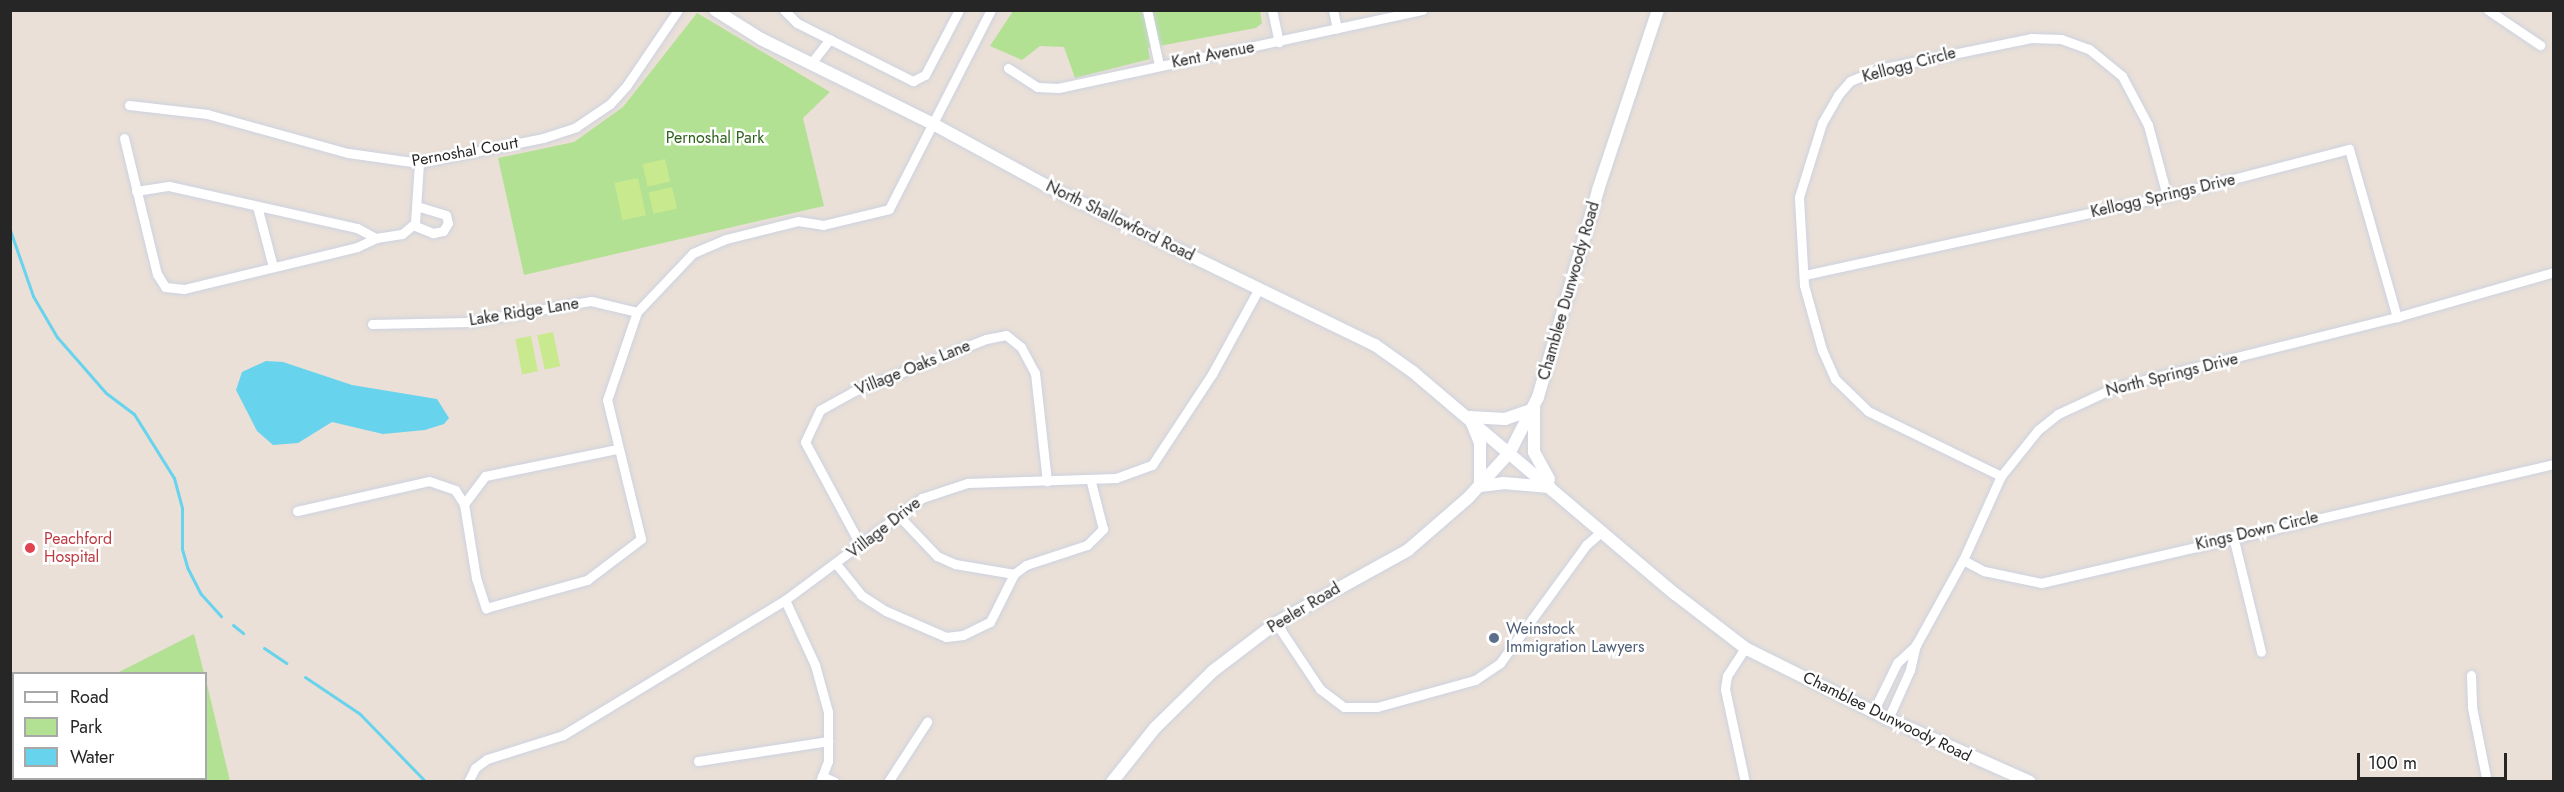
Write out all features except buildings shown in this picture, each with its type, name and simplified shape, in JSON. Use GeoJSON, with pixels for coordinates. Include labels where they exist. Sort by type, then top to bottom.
{"type":"FeatureCollection","features":[{"type":"Feature","properties":{"kind":"street","name":"Pernoshal Court"},"geometry":{"type":"LineString","coordinates":[[129,105],[207,114],[348,153],[419,163],[524,142],[576,127],[610,104],[627,85],[678,10]]}},
{"type":"Feature","properties":{"kind":"street","name":"North Shallowford Road"},"geometry":{"type":"LineString","coordinates":[[716,10],[761,39],[812,62],[935,125],[1045,185],[1387,352],[1510,452]]}},
{"type":"Feature","properties":{"kind":"street"},"geometry":{"type":"LineString","coordinates":[[784,10],[797,22],[913,81],[925,75],[959,10]]}},
{"type":"Feature","properties":{"kind":"street"},"geometry":{"type":"LineString","coordinates":[[297,511],[429,481],[454,490],[464,504],[476,578],[486,608],[519,602],[587,580],[641,539],[616,449],[607,400],[637,312],[693,253],[726,239],[798,221],[823,225],[889,209],[935,125],[991,10]]}},
{"type":"Feature","properties":{"kind":"street"},"geometry":{"type":"LineString","coordinates":[[1147,10],[1159,65]]}},
{"type":"Feature","properties":{"kind":"street"},"geometry":{"type":"LineString","coordinates":[[1272,10],[1279,42]]}},
{"type":"Feature","properties":{"kind":"street"},"geometry":{"type":"LineString","coordinates":[[1333,10],[1337,29]]}},
{"type":"Feature","properties":{"kind":"street","name":"Kent Avenue"},"geometry":{"type":"LineString","coordinates":[[1008,68],[1047,88],[1279,42],[1423,10]]}},
{"type":"Feature","properties":{"kind":"street"},"geometry":{"type":"LineString","coordinates":[[2488,10],[2540,45]]}},
{"type":"Feature","properties":{"kind":"street","name":"Chamblee Dunwoody Road"},"geometry":{"type":"LineString","coordinates":[[1510,452],[1534,409],[1598,190],[1654,11]]}},
{"type":"Feature","properties":{"kind":"street","name":"Kellogg Circle"},"geometry":{"type":"LineString","coordinates":[[2001,477],[1868,411],[1835,379],[1810,311],[1799,197],[1808,163],[1838,95],[1850,81],[1879,69],[2031,38],[2061,39],[2088,49],[2122,76],[2148,125],[2167,196]]}},
{"type":"Feature","properties":{"kind":"street"},"geometry":{"type":"LineString","coordinates":[[812,62],[830,39]]}},
{"type":"Feature","properties":{"kind":"street"},"geometry":{"type":"LineString","coordinates":[[124,138],[157,274],[165,287],[184,289],[357,247],[376,238],[402,234],[413,225],[417,206],[419,163]]}},
{"type":"Feature","properties":{"kind":"street","name":"Kellogg Springs Drive"},"geometry":{"type":"LineString","coordinates":[[1805,275],[2167,196],[2349,149],[2397,317]]}},
{"type":"Feature","properties":{"kind":"street"},"geometry":{"type":"LineString","coordinates":[[136,191],[169,186],[364,230],[376,238]]}},
{"type":"Feature","properties":{"kind":"street"},"geometry":{"type":"LineString","coordinates":[[257,206],[273,267]]}},
{"type":"Feature","properties":{"kind":"street"},"geometry":{"type":"LineString","coordinates":[[413,225],[433,233],[443,231],[448,223],[446,215],[417,206]]}},
{"type":"Feature","properties":{"kind":"street","name":"North Springs Drive"},"geometry":{"type":"LineString","coordinates":[[1888,719],[1910,670],[1916,645],[1963,560],[2001,477],[2038,430],[2084,399],[2116,387],[2397,317],[2553,272]]}},
{"type":"Feature","properties":{"kind":"street","name":"Village Drive"},"geometry":{"type":"LineString","coordinates":[[468,782],[475,768],[487,759],[563,735],[785,600],[837,565],[898,514],[922,498],[968,483],[1092,482],[1116,478],[1152,465],[1212,374],[1259,288]]}},
{"type":"Feature","properties":{"kind":"street","name":"Lake Ridge Lane"},"geometry":{"type":"LineString","coordinates":[[372,324],[469,322],[591,301],[637,312]]}},
{"type":"Feature","properties":{"kind":"street","name":"Village Oaks Lane"},"geometry":{"type":"LineString","coordinates":[[861,546],[805,442],[820,410],[852,392],[986,339],[1006,335],[1021,347],[1035,372],[1047,481]]}},
{"type":"Feature","properties":{"kind":"street"},"geometry":{"type":"LineString","coordinates":[[1534,409],[1534,452],[1553,488],[1503,483],[1480,486],[1480,443],[1468,417],[1505,419],[1534,409]]}},
{"type":"Feature","properties":{"kind":"street"},"geometry":{"type":"LineString","coordinates":[[464,504],[485,476],[616,449]]}},
{"type":"Feature","properties":{"kind":"street"},"geometry":{"type":"LineString","coordinates":[[1275,623],[1320,689],[1344,707],[1377,707],[1453,686],[1491,672],[1500,663],[1586,545],[1602,531],[1510,452]]}},
{"type":"Feature","properties":{"kind":"street","name":"Peeler Road"},"geometry":{"type":"LineString","coordinates":[[1112,782],[1155,728],[1190,694],[1275,623],[1408,550],[1480,486],[1510,452]]}},
{"type":"Feature","properties":{"kind":"street","name":"Kings Down Circle"},"geometry":{"type":"LineString","coordinates":[[1963,560],[1984,571],[2041,583],[2233,536],[2553,464]]}},
{"type":"Feature","properties":{"kind":"street"},"geometry":{"type":"LineString","coordinates":[[837,565],[861,595],[918,628],[946,637],[979,630],[990,622],[1014,574],[1026,565],[1087,545],[1103,529],[1092,482]]}},
{"type":"Feature","properties":{"kind":"street"},"geometry":{"type":"LineString","coordinates":[[898,514],[937,556],[955,564],[1014,574]]}},
{"type":"Feature","properties":{"kind":"street","name":"Chamblee Dunwoody Road"},"geometry":{"type":"LineString","coordinates":[[1602,531],[1745,648],[2008,777],[2031,782]]}},
{"type":"Feature","properties":{"kind":"street"},"geometry":{"type":"LineString","coordinates":[[2233,536],[2261,652]]}},
{"type":"Feature","properties":{"kind":"street"},"geometry":{"type":"LineString","coordinates":[[785,600],[815,665],[828,712],[828,761],[821,779],[835,782]]}},
{"type":"Feature","properties":{"kind":"street","name":"North Springs Drive"},"geometry":{"type":"LineString","coordinates":[[1872,711],[1897,663],[1916,645]]}},
{"type":"Feature","properties":{"kind":"street"},"geometry":{"type":"LineString","coordinates":[[1745,648],[1727,676],[1725,689],[1745,782]]}},
{"type":"Feature","properties":{"kind":"street"},"geometry":{"type":"LineString","coordinates":[[2471,675],[2472,706],[2487,782]]}},
{"type":"Feature","properties":{"kind":"street"},"geometry":{"type":"LineString","coordinates":[[888,782],[927,722]]}},
{"type":"Feature","properties":{"kind":"street"},"geometry":{"type":"LineString","coordinates":[[698,761],[828,741]]}},
{"type":"Feature","properties":{"kind":"green space"},"geometry":{"type":"Polygon","coordinates":[[[1260,10],[1262,23],[1256,28],[1148,48],[1150,59],[1075,78],[1064,47],[1040,46],[1022,60],[990,46],[1013,11],[1260,10]]]}},
{"type":"Feature","properties":{"kind":"green space","name":"Pernoshal Park"},"geometry":{"type":"Polygon","coordinates":[[[697,13],[830,92],[803,118],[824,206],[524,275],[498,158],[574,142],[623,107],[697,13]]]}},
{"type":"Feature","properties":{"kind":"green space"},"geometry":{"type":"Polygon","coordinates":[[[665,159],[670,181],[648,187],[643,164],[665,159]]]}},
{"type":"Feature","properties":{"kind":"green space"},"geometry":{"type":"Polygon","coordinates":[[[638,178],[646,215],[622,220],[615,183],[638,178]]]}},
{"type":"Feature","properties":{"kind":"green space"},"geometry":{"type":"Polygon","coordinates":[[[672,187],[677,208],[654,214],[649,192],[672,187]]]}},
{"type":"Feature","properties":{"kind":"green space"},"geometry":{"type":"Polygon","coordinates":[[[553,332],[560,366],[545,370],[537,335],[553,332]]]}},
{"type":"Feature","properties":{"kind":"green space"},"geometry":{"type":"Polygon","coordinates":[[[531,336],[538,371],[522,374],[515,339],[531,336]]]}},
{"type":"Feature","properties":{"kind":"green space"},"geometry":{"type":"Polygon","coordinates":[[[194,634],[204,672],[119,672],[194,634]]]}},
{"type":"Feature","properties":{"kind":"green space"},"geometry":{"type":"Polygon","coordinates":[[[207,684],[230,781],[11,781],[12,754],[12,780],[207,780],[207,684]]]}},
{"type":"Feature","properties":{"kind":"water"},"geometry":{"type":"Polygon","coordinates":[[[266,361],[283,362],[352,385],[437,399],[449,418],[444,424],[425,430],[383,434],[332,422],[298,443],[273,445],[257,431],[236,390],[242,372],[266,361]]]}},
{"type":"Feature","properties":{"kind":"waterway"},"geometry":{"type":"LineString","coordinates":[[10,230],[33,296],[57,337],[106,393],[134,414],[174,478],[182,508],[182,549],[187,567],[201,594],[221,616]]}},
{"type":"Feature","properties":{"kind":"waterway"},"geometry":{"type":"LineString","coordinates":[[233,625],[243,633]]}},
{"type":"Feature","properties":{"kind":"waterway"},"geometry":{"type":"LineString","coordinates":[[264,648],[286,663]]}},
{"type":"Feature","properties":{"kind":"waterway"},"geometry":{"type":"LineString","coordinates":[[305,677],[360,714],[426,782]]}},
{"type":"Feature","properties":{"kind":"place","name":"Peachford Hospital"},"geometry":{"type":"Point","coordinates":[30,548]}},
{"type":"Feature","properties":{"kind":"place","name":"Weinstock Immigration Lawyers"},"geometry":{"type":"Point","coordinates":[1494,638]}}]}
